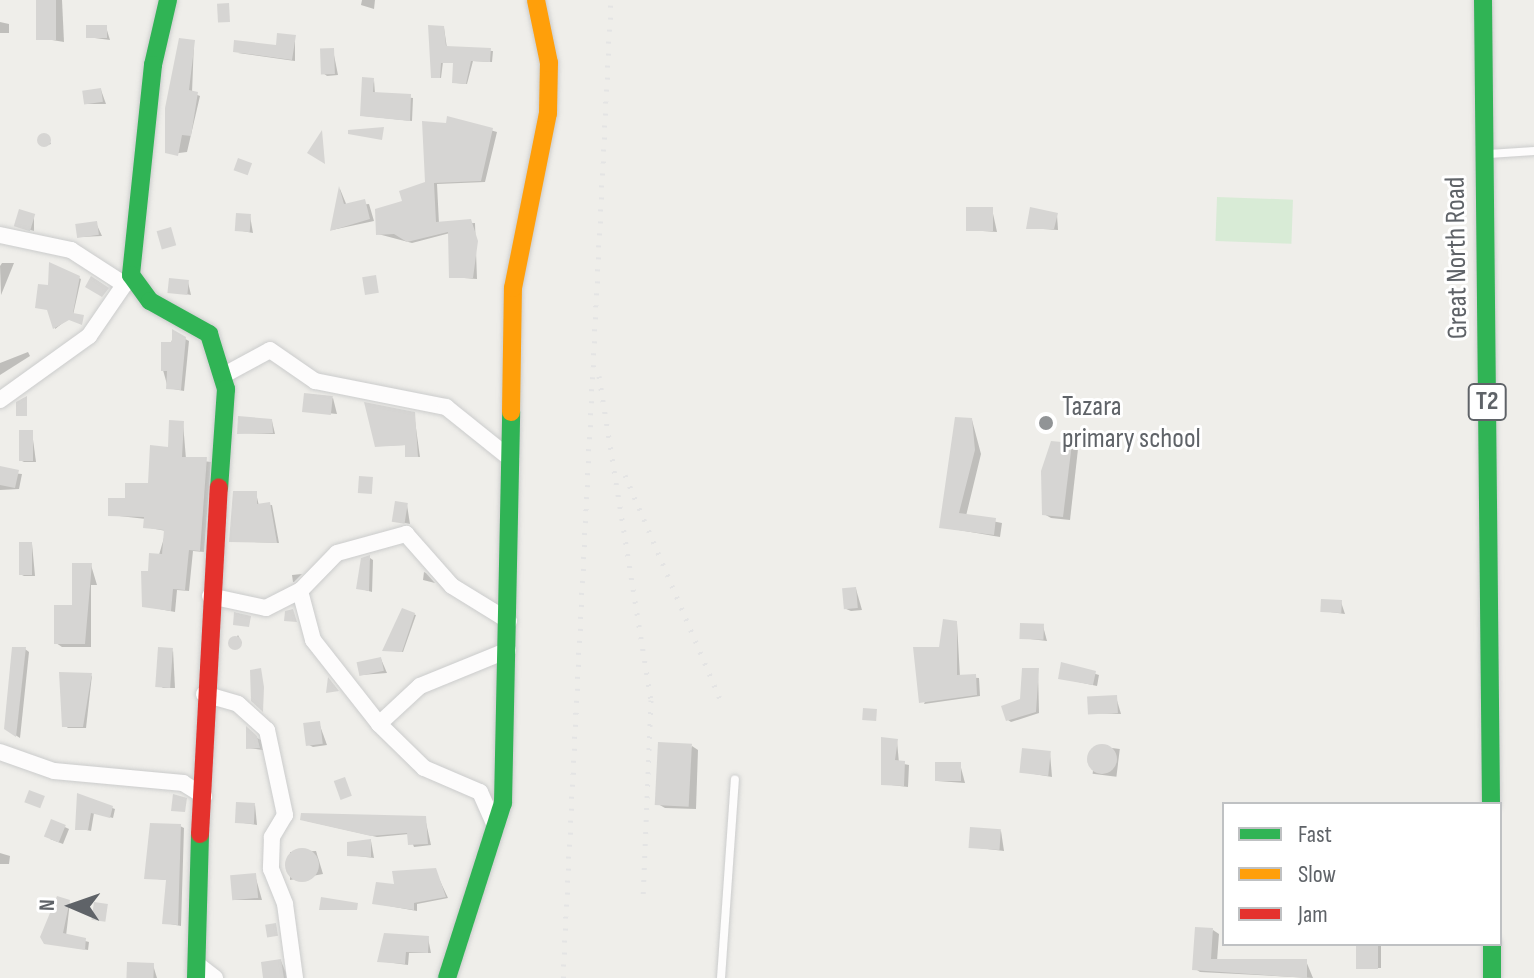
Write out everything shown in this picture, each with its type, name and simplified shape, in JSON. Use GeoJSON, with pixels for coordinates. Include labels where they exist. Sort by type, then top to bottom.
{"type":"FeatureCollection","features":[{"type":"Feature","properties":{"kind":"main road"},"geometry":{"type":"LineString","coordinates":[[168,0],[153,65],[128,280],[150,301],[197,321],[209,334],[224,375],[204,694],[204,796],[196,971]]}},
{"type":"Feature","properties":{"kind":"main road"},"geometry":{"type":"LineString","coordinates":[[447,978],[496,828],[509,621],[513,288],[548,113],[549,63],[536,0]]}},
{"type":"Feature","properties":{"kind":"main road","name":"Great North Road"},"geometry":{"type":"LineString","coordinates":[[1483,0],[1491,802]]}},
{"type":"Feature","properties":{"kind":"main road"},"geometry":{"type":"LineString","coordinates":[[1492,946],[1492,978]]}},
{"type":"Feature","properties":{"kind":"street"},"geometry":{"type":"LineString","coordinates":[[0,235],[71,250],[128,280],[89,336],[0,400]]}},
{"type":"Feature","properties":{"kind":"street"},"geometry":{"type":"LineString","coordinates":[[224,375],[270,350],[315,381],[446,407],[511,459]]}},
{"type":"Feature","properties":{"kind":"street"},"geometry":{"type":"LineString","coordinates":[[210,596],[266,608],[300,591],[337,553],[406,534],[452,586],[509,621]]}},
{"type":"Feature","properties":{"kind":"street"},"geometry":{"type":"LineString","coordinates":[[300,591],[313,640],[379,724],[424,768],[480,792],[496,828]]}},
{"type":"Feature","properties":{"kind":"street"},"geometry":{"type":"LineString","coordinates":[[379,724],[420,686],[508,650]]}},
{"type":"Feature","properties":{"kind":"street"},"geometry":{"type":"LineString","coordinates":[[204,694],[238,704],[267,730],[285,815],[272,837],[271,869],[285,904],[295,978]]}},
{"type":"Feature","properties":{"kind":"street"},"geometry":{"type":"LineString","coordinates":[[0,752],[54,771],[183,783],[204,796]]}},
{"type":"Feature","properties":{"kind":"street"},"geometry":{"type":"LineString","coordinates":[[196,971],[215,978]]}},
{"type":"Feature","properties":{"kind":"lane"},"geometry":{"type":"LineString","coordinates":[[1484,154],[1534,151]]}},
{"type":"Feature","properties":{"kind":"lane"},"geometry":{"type":"LineString","coordinates":[[721,978],[735,779]]}},
{"type":"Feature","properties":{"kind":"green space"},"geometry":{"type":"Polygon","coordinates":[[[1217,197],[1293,200],[1291,244],[1215,241],[1217,197]]]}},
{"type":"Feature","properties":{"kind":"building"},"geometry":{"type":"Polygon","coordinates":[[[36,0],[56,0],[56,40],[36,40],[36,0]]]}},
{"type":"Feature","properties":{"kind":"building"},"geometry":{"type":"Polygon","coordinates":[[[229,3],[230,22],[218,23],[217,4],[229,3]]]}},
{"type":"Feature","properties":{"kind":"building"},"geometry":{"type":"Polygon","coordinates":[[[86,25],[107,25],[107,38],[86,38],[86,25]]]}},
{"type":"Feature","properties":{"kind":"building"},"geometry":{"type":"Polygon","coordinates":[[[428,25],[444,26],[446,46],[491,48],[490,62],[471,61],[466,84],[452,83],[453,63],[441,63],[440,78],[431,78],[428,25]]]}},
{"type":"Feature","properties":{"kind":"building"},"geometry":{"type":"Polygon","coordinates":[[[277,33],[296,35],[292,60],[233,52],[234,40],[276,45],[277,33]]]}},
{"type":"Feature","properties":{"kind":"building"},"geometry":{"type":"Polygon","coordinates":[[[179,38],[195,40],[189,90],[198,92],[191,136],[182,135],[178,156],[165,153],[165,108],[179,38]]]}},
{"type":"Feature","properties":{"kind":"building"},"geometry":{"type":"Polygon","coordinates":[[[320,48],[334,48],[335,74],[321,74],[320,48]]]}},
{"type":"Feature","properties":{"kind":"building"},"geometry":{"type":"Polygon","coordinates":[[[362,77],[374,78],[373,92],[411,94],[410,121],[360,116],[362,77]]]}},
{"type":"Feature","properties":{"kind":"building"},"geometry":{"type":"Polygon","coordinates":[[[101,88],[103,102],[84,105],[82,91],[101,88]]]}},
{"type":"Feature","properties":{"kind":"building"},"geometry":{"type":"Polygon","coordinates":[[[447,116],[493,128],[481,181],[434,183],[436,222],[471,219],[478,241],[473,278],[449,278],[448,232],[407,242],[394,234],[376,235],[375,209],[402,201],[399,191],[425,182],[422,121],[446,123],[447,116]]]}},
{"type":"Feature","properties":{"kind":"building"},"geometry":{"type":"Polygon","coordinates":[[[384,127],[382,140],[348,134],[348,130],[384,127]]]}},
{"type":"Feature","properties":{"kind":"building"},"geometry":{"type":"Polygon","coordinates":[[[322,130],[325,164],[307,153],[322,130]]]}},
{"type":"Feature","properties":{"kind":"building"},"geometry":{"type":"Polygon","coordinates":[[[44,133],[51,140],[44,147],[37,140],[44,133]]]}},
{"type":"Feature","properties":{"kind":"building"},"geometry":{"type":"Polygon","coordinates":[[[238,158],[252,163],[248,175],[234,170],[238,158]]]}},
{"type":"Feature","properties":{"kind":"building"},"geometry":{"type":"Polygon","coordinates":[[[339,186],[344,204],[365,199],[370,219],[330,231],[339,186]]]}},
{"type":"Feature","properties":{"kind":"building"},"geometry":{"type":"Polygon","coordinates":[[[966,207],[993,207],[993,231],[966,231],[966,207]]]}},
{"type":"Feature","properties":{"kind":"building"},"geometry":{"type":"Polygon","coordinates":[[[1030,207],[1058,213],[1054,229],[1026,229],[1030,207]]]}},
{"type":"Feature","properties":{"kind":"building"},"geometry":{"type":"Polygon","coordinates":[[[19,209],[35,214],[30,231],[14,226],[19,209]]]}},
{"type":"Feature","properties":{"kind":"building"},"geometry":{"type":"Polygon","coordinates":[[[236,213],[251,214],[250,232],[235,231],[236,213]]]}},
{"type":"Feature","properties":{"kind":"building"},"geometry":{"type":"Polygon","coordinates":[[[97,221],[99,235],[77,238],[75,224],[97,221]]]}},
{"type":"Feature","properties":{"kind":"building"},"geometry":{"type":"Polygon","coordinates":[[[171,227],[176,245],[162,249],[157,231],[171,227]]]}},
{"type":"Feature","properties":{"kind":"building"},"geometry":{"type":"Polygon","coordinates":[[[49,262],[80,276],[73,313],[84,315],[82,325],[69,320],[53,329],[47,310],[35,308],[38,284],[48,285],[49,262]]]}},
{"type":"Feature","properties":{"kind":"building"},"geometry":{"type":"Polygon","coordinates":[[[376,275],[379,293],[365,295],[362,277],[376,275]]]}},
{"type":"Feature","properties":{"kind":"building"},"geometry":{"type":"Polygon","coordinates":[[[91,276],[109,288],[102,297],[85,287],[91,276]]]}},
{"type":"Feature","properties":{"kind":"building"},"geometry":{"type":"Polygon","coordinates":[[[169,278],[189,280],[187,295],[167,293],[169,278]]]}},
{"type":"Feature","properties":{"kind":"building"},"geometry":{"type":"Polygon","coordinates":[[[172,329],[186,337],[181,390],[166,389],[167,371],[161,371],[161,342],[172,342],[172,329]]]}},
{"type":"Feature","properties":{"kind":"building"},"geometry":{"type":"Polygon","coordinates":[[[304,393],[333,396],[331,415],[302,412],[304,393]]]}},
{"type":"Feature","properties":{"kind":"building"},"geometry":{"type":"Polygon","coordinates":[[[27,396],[27,416],[16,416],[16,402],[27,396]]]}},
{"type":"Feature","properties":{"kind":"building"},"geometry":{"type":"Polygon","coordinates":[[[364,402],[415,412],[418,457],[405,457],[405,445],[375,447],[364,402]]]}},
{"type":"Feature","properties":{"kind":"building"},"geometry":{"type":"Polygon","coordinates":[[[238,416],[272,419],[273,433],[237,434],[238,416]]]}},
{"type":"Feature","properties":{"kind":"building"},"geometry":{"type":"Polygon","coordinates":[[[955,417],[972,418],[975,450],[959,513],[996,518],[994,535],[939,528],[955,417]]]}},
{"type":"Feature","properties":{"kind":"building"},"geometry":{"type":"Polygon","coordinates":[[[169,420],[184,421],[182,457],[207,457],[200,551],[189,550],[185,590],[173,589],[171,611],[142,607],[141,571],[148,571],[149,553],[162,554],[164,530],[143,528],[144,517],[108,516],[108,498],[125,498],[125,483],[148,483],[150,445],[168,447],[169,420]]]}},
{"type":"Feature","properties":{"kind":"building"},"geometry":{"type":"Polygon","coordinates":[[[19,430],[33,430],[33,461],[19,461],[19,430]]]}},
{"type":"Feature","properties":{"kind":"building"},"geometry":{"type":"Polygon","coordinates":[[[1051,441],[1072,443],[1063,517],[1042,515],[1041,471],[1051,441]]]}},
{"type":"Feature","properties":{"kind":"building"},"geometry":{"type":"Polygon","coordinates":[[[0,466],[19,470],[15,488],[0,485],[0,466]]]}},
{"type":"Feature","properties":{"kind":"building"},"geometry":{"type":"Polygon","coordinates":[[[359,476],[373,477],[372,494],[358,493],[359,476]]]}},
{"type":"Feature","properties":{"kind":"building"},"geometry":{"type":"Polygon","coordinates":[[[233,491],[257,491],[257,504],[270,502],[277,543],[229,542],[233,491]]]}},
{"type":"Feature","properties":{"kind":"building"},"geometry":{"type":"Polygon","coordinates":[[[395,501],[408,503],[405,524],[392,522],[395,501]]]}},
{"type":"Feature","properties":{"kind":"building"},"geometry":{"type":"Polygon","coordinates":[[[19,542],[32,542],[32,575],[19,575],[19,542]]]}},
{"type":"Feature","properties":{"kind":"building"},"geometry":{"type":"Polygon","coordinates":[[[370,555],[369,591],[356,589],[361,558],[370,555]]]}},
{"type":"Feature","properties":{"kind":"building"},"geometry":{"type":"Polygon","coordinates":[[[72,563],[92,563],[85,644],[54,644],[54,605],[72,605],[72,563]]]}},
{"type":"Feature","properties":{"kind":"building"},"geometry":{"type":"Polygon","coordinates":[[[856,587],[858,608],[844,609],[842,588],[856,587]]]}},
{"type":"Feature","properties":{"kind":"building"},"geometry":{"type":"Polygon","coordinates":[[[1321,599],[1342,600],[1341,613],[1320,612],[1321,599]]]}},
{"type":"Feature","properties":{"kind":"building"},"geometry":{"type":"Polygon","coordinates":[[[402,608],[415,613],[402,652],[382,651],[402,608]]]}},
{"type":"Feature","properties":{"kind":"building"},"geometry":{"type":"Polygon","coordinates":[[[293,609],[297,622],[284,621],[285,611],[293,609]]]}},
{"type":"Feature","properties":{"kind":"building"},"geometry":{"type":"Polygon","coordinates":[[[234,612],[251,616],[249,627],[233,625],[234,612]]]}},
{"type":"Feature","properties":{"kind":"building"},"geometry":{"type":"Polygon","coordinates":[[[943,619],[957,621],[957,675],[976,674],[977,695],[919,703],[913,647],[939,647],[943,619]]]}},
{"type":"Feature","properties":{"kind":"building"},"geometry":{"type":"Polygon","coordinates":[[[1020,623],[1044,624],[1043,640],[1019,639],[1020,623]]]}},
{"type":"Feature","properties":{"kind":"building"},"geometry":{"type":"Polygon","coordinates":[[[235,636],[242,643],[235,650],[228,643],[235,636]]]}},
{"type":"Feature","properties":{"kind":"building"},"geometry":{"type":"Polygon","coordinates":[[[12,647],[26,647],[16,737],[4,729],[12,647]]]}},
{"type":"Feature","properties":{"kind":"building"},"geometry":{"type":"Polygon","coordinates":[[[158,647],[173,648],[170,688],[155,687],[158,647]]]}},
{"type":"Feature","properties":{"kind":"building"},"geometry":{"type":"Polygon","coordinates":[[[381,657],[384,671],[359,676],[357,662],[381,657]]]}},
{"type":"Feature","properties":{"kind":"building"},"geometry":{"type":"Polygon","coordinates":[[[1061,662],[1096,671],[1093,685],[1058,679],[1061,662]]]}},
{"type":"Feature","properties":{"kind":"building"},"geometry":{"type":"Polygon","coordinates":[[[261,668],[263,712],[251,701],[250,670],[261,668]]]}},
{"type":"Feature","properties":{"kind":"building"},"geometry":{"type":"Polygon","coordinates":[[[1022,668],[1039,668],[1036,712],[1006,721],[1001,706],[1020,699],[1022,668]]]}},
{"type":"Feature","properties":{"kind":"building"},"geometry":{"type":"Polygon","coordinates":[[[59,672],[92,673],[83,727],[62,727],[59,672]]]}},
{"type":"Feature","properties":{"kind":"building"},"geometry":{"type":"Polygon","coordinates":[[[328,677],[339,691],[326,693],[328,677]]]}},
{"type":"Feature","properties":{"kind":"building"},"geometry":{"type":"Polygon","coordinates":[[[1117,695],[1118,713],[1088,715],[1087,697],[1117,695]]]}},
{"type":"Feature","properties":{"kind":"building"},"geometry":{"type":"Polygon","coordinates":[[[863,708],[877,709],[876,721],[862,720],[863,708]]]}},
{"type":"Feature","properties":{"kind":"building"},"geometry":{"type":"Polygon","coordinates":[[[320,721],[323,744],[306,746],[303,723],[320,721]]]}},
{"type":"Feature","properties":{"kind":"building"},"geometry":{"type":"Polygon","coordinates":[[[246,726],[257,736],[260,748],[246,749],[246,726]]]}},
{"type":"Feature","properties":{"kind":"building"},"geometry":{"type":"Polygon","coordinates":[[[881,737],[898,739],[895,760],[905,761],[904,786],[881,785],[881,737]]]}},
{"type":"Feature","properties":{"kind":"building"},"geometry":{"type":"Polygon","coordinates":[[[658,742],[692,744],[689,807],[655,805],[658,742]]]}},
{"type":"Feature","properties":{"kind":"building"},"geometry":{"type":"Polygon","coordinates":[[[1102,744],[1113,748],[1117,759],[1113,770],[1102,774],[1091,770],[1087,759],[1091,748],[1102,744]]]}},
{"type":"Feature","properties":{"kind":"building"},"geometry":{"type":"Polygon","coordinates":[[[1022,748],[1051,751],[1048,776],[1019,773],[1022,748]]]}},
{"type":"Feature","properties":{"kind":"building"},"geometry":{"type":"Polygon","coordinates":[[[935,762],[961,762],[961,781],[935,781],[935,762]]]}},
{"type":"Feature","properties":{"kind":"building"},"geometry":{"type":"Polygon","coordinates":[[[345,777],[352,796],[341,800],[334,781],[345,777]]]}},
{"type":"Feature","properties":{"kind":"building"},"geometry":{"type":"Polygon","coordinates":[[[29,790],[45,796],[40,808],[24,802],[29,790]]]}},
{"type":"Feature","properties":{"kind":"building"},"geometry":{"type":"Polygon","coordinates":[[[77,793],[113,806],[110,818],[91,813],[88,830],[75,830],[77,793]]]}},
{"type":"Feature","properties":{"kind":"building"},"geometry":{"type":"Polygon","coordinates":[[[173,794],[187,798],[185,812],[171,811],[173,794]]]}},
{"type":"Feature","properties":{"kind":"building"},"geometry":{"type":"Polygon","coordinates":[[[236,802],[255,803],[254,824],[235,823],[236,802]]]}},
{"type":"Feature","properties":{"kind":"building"},"geometry":{"type":"Polygon","coordinates":[[[301,813],[426,816],[428,844],[408,845],[407,833],[371,836],[300,820],[301,813]]]}},
{"type":"Feature","properties":{"kind":"building"},"geometry":{"type":"Polygon","coordinates":[[[51,819],[66,825],[59,843],[44,837],[51,819]]]}},
{"type":"Feature","properties":{"kind":"building"},"geometry":{"type":"Polygon","coordinates":[[[150,823],[181,824],[178,925],[162,924],[166,880],[144,879],[150,823]]]}},
{"type":"Feature","properties":{"kind":"building"},"geometry":{"type":"Polygon","coordinates":[[[970,827],[1001,829],[999,850],[969,848],[970,827]]]}},
{"type":"Feature","properties":{"kind":"building"},"geometry":{"type":"Polygon","coordinates":[[[371,839],[371,857],[347,856],[347,842],[371,839]]]}},
{"type":"Feature","properties":{"kind":"building"},"geometry":{"type":"Polygon","coordinates":[[[302,848],[314,853],[319,865],[314,877],[302,882],[290,877],[285,865],[290,853],[302,848]]]}},
{"type":"Feature","properties":{"kind":"building"},"geometry":{"type":"Polygon","coordinates":[[[436,868],[446,897],[414,903],[414,910],[372,904],[376,882],[394,884],[392,871],[436,868]]]}},
{"type":"Feature","properties":{"kind":"building"},"geometry":{"type":"Polygon","coordinates":[[[256,873],[258,898],[232,900],[230,875],[256,873]]]}},
{"type":"Feature","properties":{"kind":"building"},"geometry":{"type":"Polygon","coordinates":[[[57,896],[70,900],[63,933],[86,938],[85,950],[44,944],[40,937],[57,896]]]}},
{"type":"Feature","properties":{"kind":"building"},"geometry":{"type":"Polygon","coordinates":[[[321,897],[358,903],[357,910],[319,910],[321,897]]]}},
{"type":"Feature","properties":{"kind":"building"},"geometry":{"type":"Polygon","coordinates":[[[94,902],[108,904],[105,922],[91,920],[94,902]]]}},
{"type":"Feature","properties":{"kind":"building"},"geometry":{"type":"Polygon","coordinates":[[[276,923],[278,936],[267,938],[265,925],[276,923]]]}},
{"type":"Feature","properties":{"kind":"building"},"geometry":{"type":"Polygon","coordinates":[[[1195,927],[1213,928],[1211,959],[1307,959],[1307,978],[1192,970],[1195,927]]]}},
{"type":"Feature","properties":{"kind":"building"},"geometry":{"type":"Polygon","coordinates":[[[384,933],[429,936],[428,953],[406,952],[405,964],[377,962],[384,933]]]}},
{"type":"Feature","properties":{"kind":"building"},"geometry":{"type":"Polygon","coordinates":[[[1356,946],[1378,946],[1378,969],[1356,969],[1356,946]]]}},
{"type":"Feature","properties":{"kind":"building"},"geometry":{"type":"Polygon","coordinates":[[[281,959],[284,978],[263,978],[261,962],[281,959]]]}},
{"type":"Feature","properties":{"kind":"building"},"geometry":{"type":"Polygon","coordinates":[[[127,962],[154,963],[153,978],[126,978],[127,962]]]}},
{"type":"Feature","properties":{"kind":"railway"},"geometry":{"type":"LineString","coordinates":[[563,978],[611,0]]}},
{"type":"Feature","properties":{"kind":"railway"},"geometry":{"type":"LineString","coordinates":[[599,376],[651,700],[643,903]]}},
{"type":"Feature","properties":{"kind":"railway"},"geometry":{"type":"LineString","coordinates":[[625,475],[720,699]]}},
{"type":"Feature","properties":{"kind":"traffic: fast"},"geometry":{"type":"LineString","coordinates":[[168,0],[153,65],[131,275],[150,301],[209,334],[226,389],[219,488]]}},
{"type":"Feature","properties":{"kind":"traffic: fast"},"geometry":{"type":"LineString","coordinates":[[1483,0],[1491,802]]}},
{"type":"Feature","properties":{"kind":"traffic: fast"},"geometry":{"type":"LineString","coordinates":[[447,978],[503,803],[511,412]]}},
{"type":"Feature","properties":{"kind":"traffic: fast"},"geometry":{"type":"LineString","coordinates":[[196,978],[200,834]]}},
{"type":"Feature","properties":{"kind":"traffic: fast"},"geometry":{"type":"LineString","coordinates":[[1492,946],[1492,978]]}},
{"type":"Feature","properties":{"kind":"traffic: slow"},"geometry":{"type":"LineString","coordinates":[[511,412],[513,288],[548,113],[549,63],[536,0]]}},
{"type":"Feature","properties":{"kind":"traffic: jam"},"geometry":{"type":"LineString","coordinates":[[200,834],[219,488]]}},
{"type":"Feature","properties":{"kind":"place","name":"Tazara primary school"},"geometry":{"type":"Point","coordinates":[1046,423]}}]}
